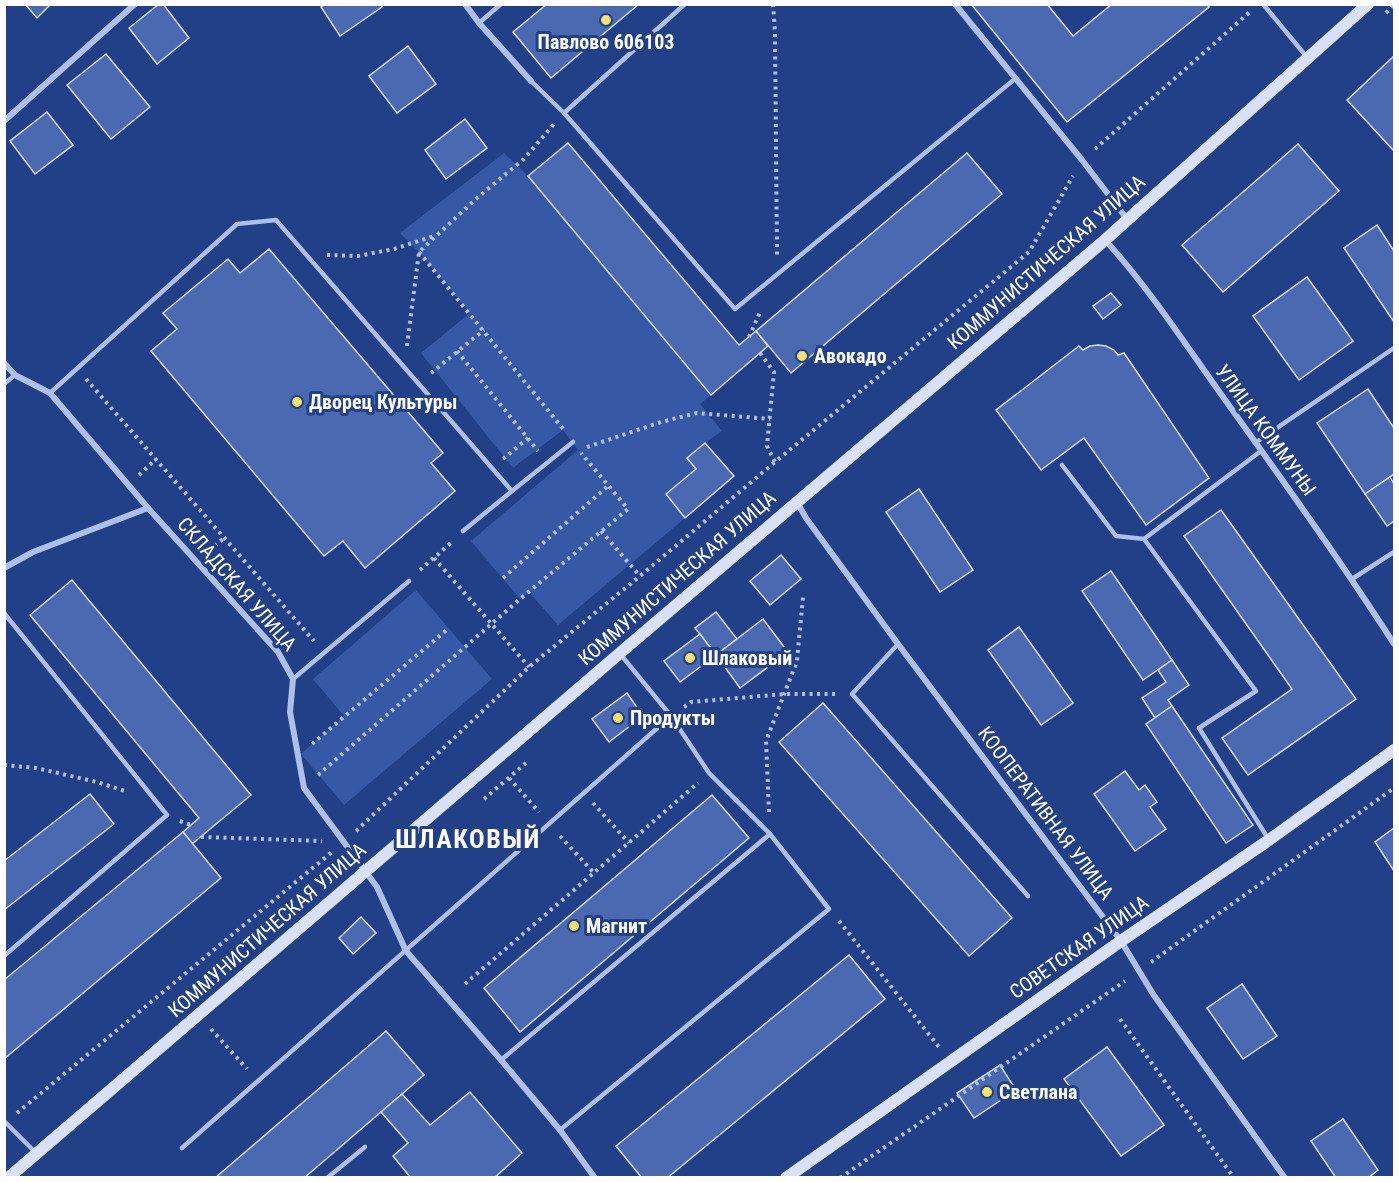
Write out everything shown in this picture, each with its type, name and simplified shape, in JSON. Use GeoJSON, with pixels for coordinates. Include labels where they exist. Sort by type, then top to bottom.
{"type":"FeatureCollection","features":[{"type":"Feature","properties":{"kind":"main road","name":"КОММУНИСТИЧЕСКАЯ УЛИЦА"},"geometry":{"type":"LineString","coordinates":[[8,1178],[1105,240],[1368,4]]}},
{"type":"Feature","properties":{"kind":"main road","name":"СОВЕТСКАЯ УЛИЦА"},"geometry":{"type":"LineString","coordinates":[[786,1178],[1395,750]]}},
{"type":"Feature","properties":{"kind":"street"},"geometry":{"type":"LineString","coordinates":[[4,121],[135,4]]}},
{"type":"Feature","properties":{"kind":"street"},"geometry":{"type":"LineString","coordinates":[[465,4],[531,81]]}},
{"type":"Feature","properties":{"kind":"street"},"geometry":{"type":"LineString","coordinates":[[955,4],[1127,219]]}},
{"type":"Feature","properties":{"kind":"street","name":"УЛИЦА КОММУНЫ"},"geometry":{"type":"LineString","coordinates":[[1105,240],[1134,274],[1256,443],[1395,644]]}},
{"type":"Feature","properties":{"kind":"street","name":"СКЛАДСКАЯ УЛИЦА"},"geometry":{"type":"LineString","coordinates":[[4,363],[15,375],[50,393],[148,508],[278,652],[293,679],[290,712],[304,788],[377,887],[406,951],[560,1130],[595,1178]]}},
{"type":"Feature","properties":{"kind":"street","name":"КООПЕРАТИВНАЯ УЛИЦА"},"geometry":{"type":"LineString","coordinates":[[797,502],[806,518],[898,644],[1121,941],[1153,994],[1285,1178]]}},
{"type":"Feature","properties":{"kind":"street"},"geometry":{"type":"LineString","coordinates":[[4,568],[33,552],[148,508]]}},
{"type":"Feature","properties":{"kind":"lane"},"geometry":{"type":"LineString","coordinates":[[480,23],[501,4]]}},
{"type":"Feature","properties":{"kind":"lane"},"geometry":{"type":"LineString","coordinates":[[564,113],[685,4]]}},
{"type":"Feature","properties":{"kind":"lane"},"geometry":{"type":"LineString","coordinates":[[1261,4],[1308,58]]}},
{"type":"Feature","properties":{"kind":"lane"},"geometry":{"type":"LineString","coordinates":[[531,81],[564,113],[735,309],[1016,78]]}},
{"type":"Feature","properties":{"kind":"lane"},"geometry":{"type":"LineString","coordinates":[[50,393],[237,224],[276,220],[512,491]]}},
{"type":"Feature","properties":{"kind":"lane"},"geometry":{"type":"LineString","coordinates":[[1256,443],[1395,348]]}},
{"type":"Feature","properties":{"kind":"lane"},"geometry":{"type":"LineString","coordinates":[[4,384],[15,375]]}},
{"type":"Feature","properties":{"kind":"lane"},"geometry":{"type":"LineString","coordinates":[[464,531],[573,442]]}},
{"type":"Feature","properties":{"kind":"lane"},"geometry":{"type":"LineString","coordinates":[[1062,465],[1116,536],[1144,539],[1261,451]]}},
{"type":"Feature","properties":{"kind":"lane"},"geometry":{"type":"LineString","coordinates":[[1144,539],[1256,691],[1199,728],[1269,840]]}},
{"type":"Feature","properties":{"kind":"lane"},"geometry":{"type":"LineString","coordinates":[[1352,579],[1395,552]]}},
{"type":"Feature","properties":{"kind":"lane"},"geometry":{"type":"LineString","coordinates":[[293,679],[409,581]]}},
{"type":"Feature","properties":{"kind":"lane"},"geometry":{"type":"LineString","coordinates":[[4,613],[167,815],[4,956]]}},
{"type":"Feature","properties":{"kind":"lane"},"geometry":{"type":"LineString","coordinates":[[898,644],[852,694],[1028,896]]}},
{"type":"Feature","properties":{"kind":"lane"},"geometry":{"type":"LineString","coordinates":[[560,1130],[829,909],[770,834],[710,773],[671,716],[620,654]]}},
{"type":"Feature","properties":{"kind":"lane"},"geometry":{"type":"LineString","coordinates":[[182,1148],[671,716]]}},
{"type":"Feature","properties":{"kind":"lane"},"geometry":{"type":"LineString","coordinates":[[501,1060],[770,834]]}},
{"type":"Feature","properties":{"kind":"lane"},"geometry":{"type":"LineString","coordinates":[[5,1122],[36,1153]]}},
{"type":"Feature","properties":{"kind":"lane"},"geometry":{"type":"LineString","coordinates":[[327,1178],[365,1147]]}},
{"type":"Feature","properties":{"kind":"path"},"geometry":{"type":"LineString","coordinates":[[773,4],[777,275]]}},
{"type":"Feature","properties":{"kind":"path"},"geometry":{"type":"LineString","coordinates":[[5,1122],[344,842],[529,667],[1029,252],[1082,160],[1261,4]]}},
{"type":"Feature","properties":{"kind":"path"},"geometry":{"type":"LineString","coordinates":[[404,367],[419,252],[477,198],[524,159],[564,113]]}},
{"type":"Feature","properties":{"kind":"path"},"geometry":{"type":"LineString","coordinates":[[307,255],[358,256],[394,249],[438,235]]}},
{"type":"Feature","properties":{"kind":"path"},"geometry":{"type":"LineString","coordinates":[[419,252],[573,442]]}},
{"type":"Feature","properties":{"kind":"path"},"geometry":{"type":"LineString","coordinates":[[749,337],[763,306]]}},
{"type":"Feature","properties":{"kind":"path"},"geometry":{"type":"LineString","coordinates":[[418,383],[483,330]]}},
{"type":"Feature","properties":{"kind":"path"},"geometry":{"type":"LineString","coordinates":[[457,351],[547,463]]}},
{"type":"Feature","properties":{"kind":"path"},"geometry":{"type":"LineString","coordinates":[[760,353],[774,372],[767,446],[774,462]]}},
{"type":"Feature","properties":{"kind":"path"},"geometry":{"type":"LineString","coordinates":[[77,368],[324,653]]}},
{"type":"Feature","properties":{"kind":"path"},"geometry":{"type":"LineString","coordinates":[[304,788],[529,591],[628,509],[578,451],[661,422],[697,413],[770,419]]}},
{"type":"Feature","properties":{"kind":"path"},"geometry":{"type":"LineString","coordinates":[[492,468],[528,438]]}},
{"type":"Feature","properties":{"kind":"path"},"geometry":{"type":"LineString","coordinates":[[503,578],[608,486]]}},
{"type":"Feature","properties":{"kind":"path"},"geometry":{"type":"LineString","coordinates":[[409,581],[464,531]]}},
{"type":"Feature","properties":{"kind":"path"},"geometry":{"type":"LineString","coordinates":[[602,531],[640,576]]}},
{"type":"Feature","properties":{"kind":"path"},"geometry":{"type":"LineString","coordinates":[[434,558],[529,667]]}},
{"type":"Feature","properties":{"kind":"path"},"geometry":{"type":"LineString","coordinates":[[770,834],[766,741],[797,662],[803,597]]}},
{"type":"Feature","properties":{"kind":"path"},"geometry":{"type":"LineString","coordinates":[[298,755],[449,628]]}},
{"type":"Feature","properties":{"kind":"path"},"geometry":{"type":"LineString","coordinates":[[671,716],[691,702],[784,694],[852,694]]}},
{"type":"Feature","properties":{"kind":"path"},"geometry":{"type":"LineString","coordinates":[[4,765],[36,768],[97,782],[154,800]]}},
{"type":"Feature","properties":{"kind":"path"},"geometry":{"type":"LineString","coordinates":[[465,984],[710,773]]}},
{"type":"Feature","properties":{"kind":"path"},"geometry":{"type":"LineString","coordinates":[[840,1178],[1139,971],[1395,788]]}},
{"type":"Feature","properties":{"kind":"path"},"geometry":{"type":"LineString","coordinates":[[585,793],[629,843]]}},
{"type":"Feature","properties":{"kind":"path"},"geometry":{"type":"LineString","coordinates":[[201,837],[344,842]]}},
{"type":"Feature","properties":{"kind":"path"},"geometry":{"type":"LineString","coordinates":[[829,909],[951,1061]]}},
{"type":"Feature","properties":{"kind":"path"},"geometry":{"type":"LineString","coordinates":[[1120,1019],[1234,1178]]}},
{"type":"Feature","properties":{"kind":"path"},"geometry":{"type":"LineString","coordinates":[[211,1029],[258,1081]]}},
{"type":"Feature","properties":{"kind":"shaded area"},"geometry":{"type":"Polygon","coordinates":[[[504,153],[528,176],[711,395],[700,404],[722,431],[688,458],[696,469],[666,494],[685,518],[558,625],[529,592],[520,599],[471,541],[578,450],[563,430],[513,468],[421,353],[470,313],[400,233],[504,153]]]}},
{"type":"Feature","properties":{"kind":"shaded area"},"geometry":{"type":"Polygon","coordinates":[[[416,590],[492,679],[344,805],[301,754],[344,716],[313,679],[416,590]]]}},
{"type":"Feature","properties":{"kind":"building"},"geometry":{"type":"Polygon","coordinates":[[[25,4],[51,4],[37,18],[25,4]]]}},
{"type":"Feature","properties":{"kind":"building"},"geometry":{"type":"Polygon","coordinates":[[[159,4],[163,4],[189,38],[157,64],[129,28],[159,4]]]}},
{"type":"Feature","properties":{"kind":"building"},"geometry":{"type":"Polygon","coordinates":[[[325,4],[381,4],[382,7],[340,36],[321,7],[325,4]]]}},
{"type":"Feature","properties":{"kind":"building"},"geometry":{"type":"Polygon","coordinates":[[[547,4],[639,4],[551,78],[513,32],[547,4]]]}},
{"type":"Feature","properties":{"kind":"building"},"geometry":{"type":"Polygon","coordinates":[[[971,4],[1047,4],[1073,36],[1112,4],[1207,4],[1209,7],[1067,122],[971,4]]]}},
{"type":"Feature","properties":{"kind":"building"},"geometry":{"type":"Polygon","coordinates":[[[408,46],[436,84],[397,113],[369,76],[408,46]]]}},
{"type":"Feature","properties":{"kind":"building"},"geometry":{"type":"Polygon","coordinates":[[[106,54],[150,107],[111,139],[67,85],[106,54]]]}},
{"type":"Feature","properties":{"kind":"building"},"geometry":{"type":"Polygon","coordinates":[[[1394,56],[1394,151],[1347,100],[1394,56]]]}},
{"type":"Feature","properties":{"kind":"building"},"geometry":{"type":"Polygon","coordinates":[[[47,112],[73,145],[35,174],[10,141],[47,112]]]}},
{"type":"Feature","properties":{"kind":"building"},"geometry":{"type":"Polygon","coordinates":[[[465,119],[487,148],[446,179],[425,150],[465,119]]]}},
{"type":"Feature","properties":{"kind":"building"},"geometry":{"type":"Polygon","coordinates":[[[568,143],[739,345],[756,331],[768,346],[711,395],[528,176],[568,143]]]}},
{"type":"Feature","properties":{"kind":"building"},"geometry":{"type":"Polygon","coordinates":[[[1298,144],[1339,191],[1223,292],[1182,245],[1298,144]]]}},
{"type":"Feature","properties":{"kind":"building"},"geometry":{"type":"Polygon","coordinates":[[[967,153],[1002,194],[791,373],[756,331],[967,153]]]}},
{"type":"Feature","properties":{"kind":"building"},"geometry":{"type":"Polygon","coordinates":[[[1377,225],[1394,251],[1394,322],[1344,248],[1377,225]]]}},
{"type":"Feature","properties":{"kind":"building","name":"Дворец Культуры"},"geometry":{"type":"Polygon","coordinates":[[[269,249],[443,453],[431,463],[455,491],[365,568],[343,541],[324,556],[151,351],[177,329],[163,313],[228,259],[240,273],[269,249]]]}},
{"type":"Feature","properties":{"kind":"building"},"geometry":{"type":"Polygon","coordinates":[[[1307,277],[1353,341],[1299,380],[1253,316],[1307,277]]]}},
{"type":"Feature","properties":{"kind":"building"},"geometry":{"type":"Polygon","coordinates":[[[1111,293],[1121,305],[1103,319],[1093,306],[1111,293]]]}},
{"type":"Feature","properties":{"kind":"building"},"geometry":{"type":"Polygon","coordinates":[[[1098,345],[1114,350],[1118,355],[1124,353],[1209,478],[1146,525],[1084,438],[1041,470],[996,410],[1079,346],[1083,350],[1098,345]]]}},
{"type":"Feature","properties":{"kind":"building"},"geometry":{"type":"Polygon","coordinates":[[[1368,389],[1394,428],[1394,474],[1365,494],[1317,423],[1368,389]]]}},
{"type":"Feature","properties":{"kind":"building"},"geometry":{"type":"Polygon","coordinates":[[[705,443],[734,476],[685,518],[666,494],[696,469],[687,458],[705,443]]]}},
{"type":"Feature","properties":{"kind":"building"},"geometry":{"type":"Polygon","coordinates":[[[1390,477],[1394,484],[1394,521],[1387,526],[1365,494],[1390,477]]]}},
{"type":"Feature","properties":{"kind":"building"},"geometry":{"type":"Polygon","coordinates":[[[919,489],[973,570],[940,592],[886,512],[919,489]]]}},
{"type":"Feature","properties":{"kind":"building"},"geometry":{"type":"Polygon","coordinates":[[[1221,510],[1356,699],[1248,775],[1222,738],[1292,689],[1184,536],[1221,510]]]}},
{"type":"Feature","properties":{"kind":"building"},"geometry":{"type":"Polygon","coordinates":[[[781,555],[801,579],[770,605],[750,581],[781,555]]]}},
{"type":"Feature","properties":{"kind":"building"},"geometry":{"type":"Polygon","coordinates":[[[1111,571],[1172,660],[1143,680],[1082,591],[1111,571]]]}},
{"type":"Feature","properties":{"kind":"building"},"geometry":{"type":"Polygon","coordinates":[[[72,580],[251,795],[192,844],[183,832],[199,818],[30,615],[72,580]]]}},
{"type":"Feature","properties":{"kind":"building"},"geometry":{"type":"Polygon","coordinates":[[[716,612],[737,639],[716,655],[695,628],[716,612]]]}},
{"type":"Feature","properties":{"kind":"building"},"geometry":{"type":"Polygon","coordinates":[[[763,619],[788,652],[740,688],[716,655],[763,619]]]}},
{"type":"Feature","properties":{"kind":"building"},"geometry":{"type":"Polygon","coordinates":[[[1019,627],[1073,703],[1041,725],[988,650],[1019,627]]]}},
{"type":"Feature","properties":{"kind":"building","name":"Шлаковый"},"geometry":{"type":"Polygon","coordinates":[[[700,634],[716,655],[680,682],[664,661],[700,634]]]}},
{"type":"Feature","properties":{"kind":"building"},"geometry":{"type":"Polygon","coordinates":[[[1172,660],[1189,685],[1168,700],[1172,706],[1155,718],[1142,698],[1166,682],[1158,670],[1172,660]]]}},
{"type":"Feature","properties":{"kind":"building","name":"Продукты"},"geometry":{"type":"Polygon","coordinates":[[[627,693],[643,716],[609,742],[592,719],[627,693]]]}},
{"type":"Feature","properties":{"kind":"building"},"geometry":{"type":"Polygon","coordinates":[[[823,703],[1012,918],[969,956],[779,742],[823,703]]]}},
{"type":"Feature","properties":{"kind":"building"},"geometry":{"type":"Polygon","coordinates":[[[1172,706],[1253,825],[1226,843],[1146,724],[1172,706]]]}},
{"type":"Feature","properties":{"kind":"building"},"geometry":{"type":"Polygon","coordinates":[[[1125,771],[1139,790],[1145,785],[1157,802],[1150,807],[1166,829],[1135,851],[1094,794],[1125,771]]]}},
{"type":"Feature","properties":{"kind":"building"},"geometry":{"type":"Polygon","coordinates":[[[90,794],[114,824],[4,910],[4,861],[90,794]]]}},
{"type":"Feature","properties":{"kind":"building"},"geometry":{"type":"Polygon","coordinates":[[[712,795],[749,838],[520,1032],[484,988],[712,795]]]}},
{"type":"Feature","properties":{"kind":"building"},"geometry":{"type":"Polygon","coordinates":[[[1394,828],[1394,871],[1375,842],[1394,828]]]}},
{"type":"Feature","properties":{"kind":"building"},"geometry":{"type":"Polygon","coordinates":[[[183,832],[221,878],[4,1059],[4,980],[183,832]]]}},
{"type":"Feature","properties":{"kind":"building"},"geometry":{"type":"Polygon","coordinates":[[[361,917],[376,933],[353,954],[339,938],[361,917]]]}},
{"type":"Feature","properties":{"kind":"building"},"geometry":{"type":"Polygon","coordinates":[[[849,955],[885,999],[667,1178],[642,1178],[616,1146],[849,955]]]}},
{"type":"Feature","properties":{"kind":"building"},"geometry":{"type":"Polygon","coordinates":[[[1242,984],[1277,1036],[1243,1059],[1207,1008],[1242,984]]]}},
{"type":"Feature","properties":{"kind":"building"},"geometry":{"type":"Polygon","coordinates":[[[386,1031],[424,1075],[402,1094],[304,1178],[215,1178],[386,1031]]]}},
{"type":"Feature","properties":{"kind":"building"},"geometry":{"type":"Polygon","coordinates":[[[1107,1047],[1164,1125],[1121,1156],[1064,1079],[1107,1047]]]}},
{"type":"Feature","properties":{"kind":"building","name":"Светлана"},"geometry":{"type":"Polygon","coordinates":[[[1000,1065],[1016,1090],[974,1118],[957,1093],[1000,1065]]]}},
{"type":"Feature","properties":{"kind":"building"},"geometry":{"type":"Polygon","coordinates":[[[470,1092],[522,1153],[494,1178],[411,1178],[393,1156],[408,1143],[381,1112],[402,1094],[430,1125],[470,1092]]]}},
{"type":"Feature","properties":{"kind":"building"},"geometry":{"type":"Polygon","coordinates":[[[1343,1119],[1378,1170],[1368,1178],[1336,1178],[1311,1141],[1343,1119]]]}},
{"type":"Feature","properties":{"kind":"place","name":"Павлово 606103"},"geometry":{"type":"Point","coordinates":[606,20]}},
{"type":"Feature","properties":{"kind":"place","name":"Авокадо"},"geometry":{"type":"Point","coordinates":[802,356]}},
{"type":"Feature","properties":{"kind":"place","name":"Дворец Культуры"},"geometry":{"type":"Point","coordinates":[297,402]}},
{"type":"Feature","properties":{"kind":"place","name":"Шлаковый"},"geometry":{"type":"Point","coordinates":[690,658]}},
{"type":"Feature","properties":{"kind":"place","name":"Продукты"},"geometry":{"type":"Point","coordinates":[618,718]}},
{"type":"Feature","properties":{"kind":"place","name":"Магнит"},"geometry":{"type":"Point","coordinates":[574,926]}},
{"type":"Feature","properties":{"kind":"place","name":"Светлана"},"geometry":{"type":"Point","coordinates":[987,1092]}},
{"type":"Feature","properties":{"kind":"district","name":"ШЛАКОВЫЙ"},"geometry":{"type":"Point","coordinates":[468,839]}}]}
